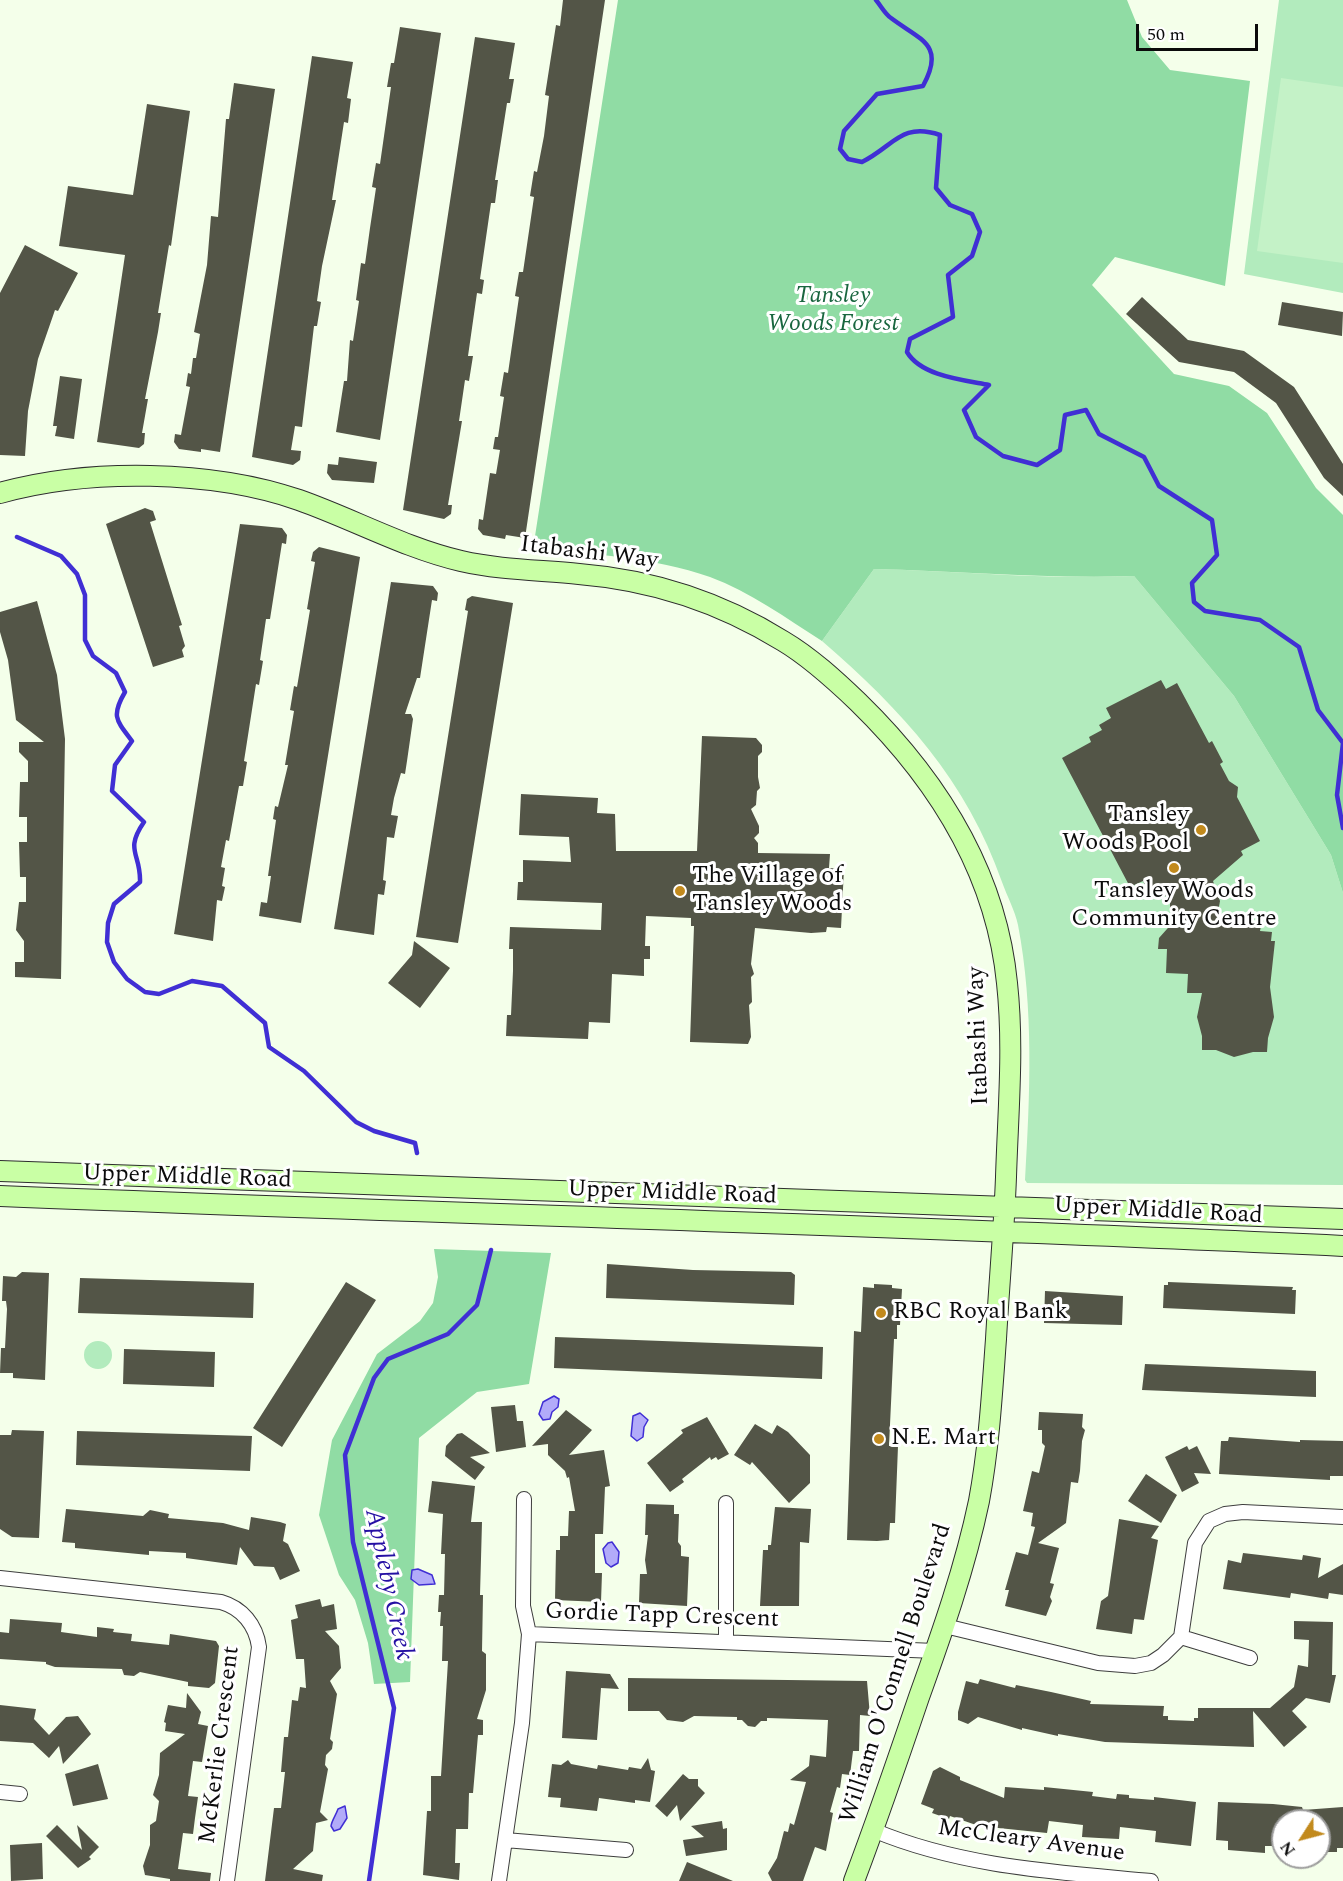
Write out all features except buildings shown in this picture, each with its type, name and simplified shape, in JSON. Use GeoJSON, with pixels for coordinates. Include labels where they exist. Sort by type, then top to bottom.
{"type":"FeatureCollection","features":[{"type":"Feature","properties":{"kind":"main road","name":"Itabashi Way"},"geometry":{"type":"LineString","coordinates":[[0,493],[42,483],[123,476],[185,479],[262,490],[306,502],[433,553],[460,561],[498,569],[603,576],[686,594],[723,609],[788,643],[847,692],[911,757],[950,812],[973,854],[996,921],[1007,983],[1011,1057],[1004,1230]]}},
{"type":"Feature","properties":{"kind":"main road","name":"Upper Middle Road"},"geometry":{"type":"LineString","coordinates":[[0,1171],[1343,1219]]}},
{"type":"Feature","properties":{"kind":"main road","name":"Upper Middle Road"},"geometry":{"type":"LineString","coordinates":[[0,1196],[399,1212],[1004,1230],[1343,1246]]}},
{"type":"Feature","properties":{"kind":"main road","name":"William O'Connell Boulevard"},"geometry":{"type":"LineString","coordinates":[[854,1881],[945,1626],[970,1535],[987,1454],[994,1391],[1004,1230]]}},
{"type":"Feature","properties":{"kind":"street"},"geometry":{"type":"LineString","coordinates":[[524,1499],[523,1606],[529,1634]]}},
{"type":"Feature","properties":{"kind":"street"},"geometry":{"type":"LineString","coordinates":[[726,1503],[726,1641]]}},
{"type":"Feature","properties":{"kind":"street"},"geometry":{"type":"LineString","coordinates":[[945,1626],[1115,1666],[1151,1663],[1163,1655],[1181,1637],[1195,1543],[1209,1521],[1225,1514],[1243,1512],[1343,1517]]}},
{"type":"Feature","properties":{"kind":"street","name":"McKerlie Crescent"},"geometry":{"type":"LineString","coordinates":[[0,1578],[221,1602],[235,1608],[255,1630],[259,1647],[227,1881]]}},
{"type":"Feature","properties":{"kind":"street","name":"Gordie Tapp Crescent"},"geometry":{"type":"LineString","coordinates":[[499,1881],[522,1723],[529,1634],[935,1651]]}},
{"type":"Feature","properties":{"kind":"street"},"geometry":{"type":"LineString","coordinates":[[1181,1637],[1250,1658]]}},
{"type":"Feature","properties":{"kind":"street"},"geometry":{"type":"LineString","coordinates":[[0,1792],[20,1794]]}},
{"type":"Feature","properties":{"kind":"street","name":"McCleary Avenue"},"geometry":{"type":"LineString","coordinates":[[873,1830],[928,1851],[1065,1877],[1151,1881]]}},
{"type":"Feature","properties":{"kind":"street"},"geometry":{"type":"LineString","coordinates":[[505,1840],[626,1850]]}},
{"type":"Feature","properties":{"kind":"green space","name":"Tansley Woods Forest"},"geometry":{"type":"Polygon","coordinates":[[[618,0],[1127,0],[1142,37],[1170,70],[1250,81],[1225,286],[1115,257],[1092,285],[1174,374],[1229,386],[1267,413],[1316,488],[1343,515],[1343,893],[1331,855],[1234,696],[1134,576],[1036,576],[874,569],[822,641],[754,598],[710,577],[645,561],[533,549],[618,0]]]}},
{"type":"Feature","properties":{"kind":"green space"},"geometry":{"type":"Polygon","coordinates":[[[1279,0],[1343,0],[1343,293],[1244,274],[1279,0]]]}},
{"type":"Feature","properties":{"kind":"green space"},"geometry":{"type":"Polygon","coordinates":[[[1281,78],[1343,87],[1343,263],[1257,251],[1281,78]]]}},
{"type":"Feature","properties":{"kind":"green space"},"geometry":{"type":"Polygon","coordinates":[[[874,569],[1036,576],[1134,576],[1234,696],[1331,855],[1343,893],[1343,1185],[1027,1183],[1025,1180],[1029,1020],[1023,957],[1013,909],[987,845],[951,780],[905,721],[822,641],[874,569]]]}},
{"type":"Feature","properties":{"kind":"green space"},"geometry":{"type":"Polygon","coordinates":[[[434,1249],[551,1253],[529,1384],[477,1392],[419,1438],[410,1682],[374,1684],[368,1643],[355,1600],[339,1575],[319,1515],[332,1440],[377,1354],[420,1321],[433,1303],[438,1277],[434,1249]]]}},
{"type":"Feature","properties":{"kind":"green space"},"geometry":{"type":"Polygon","coordinates":[[[98,1341],[108,1345],[112,1355],[108,1365],[98,1369],[88,1365],[84,1355],[88,1345],[98,1341]]]}},
{"type":"Feature","properties":{"kind":"shaded area"},"geometry":{"type":"Polygon","coordinates":[[[554,1396],[559,1399],[558,1407],[552,1412],[550,1419],[543,1420],[539,1414],[543,1402],[554,1396]]]}},
{"type":"Feature","properties":{"kind":"shaded area"},"geometry":{"type":"Polygon","coordinates":[[[640,1413],[648,1420],[644,1427],[643,1437],[637,1441],[631,1436],[633,1416],[640,1413]]]}},
{"type":"Feature","properties":{"kind":"shaded area"},"geometry":{"type":"Polygon","coordinates":[[[612,1542],[619,1552],[618,1563],[611,1567],[606,1563],[603,1549],[612,1542]]]}},
{"type":"Feature","properties":{"kind":"shaded area"},"geometry":{"type":"Polygon","coordinates":[[[418,1569],[432,1575],[435,1584],[419,1585],[411,1579],[412,1570],[418,1569]]]}},
{"type":"Feature","properties":{"kind":"shaded area"},"geometry":{"type":"Polygon","coordinates":[[[345,1806],[347,1818],[340,1829],[334,1831],[331,1826],[333,1820],[338,1809],[345,1806]]]}},
{"type":"Feature","properties":{"kind":"waterway"},"geometry":{"type":"LineString","coordinates":[[876,0],[889,16],[926,44],[931,52],[932,61],[923,86],[877,94],[844,131],[840,149],[848,159],[862,162],[907,134],[916,131],[940,135],[936,188],[950,205],[972,214],[980,232],[972,256],[948,275],[953,317],[910,339],[907,352],[913,360],[932,372],[989,385],[964,410],[976,437],[1003,456],[1037,465],[1060,450],[1065,415],[1086,410],[1099,434],[1144,457],[1159,486],[1212,520],[1217,555],[1192,583],[1194,602],[1205,611],[1260,620],[1299,647],[1318,710],[1343,743],[1337,795],[1343,828]]}},
{"type":"Feature","properties":{"kind":"waterway","name":"Appleby Creek"},"geometry":{"type":"LineString","coordinates":[[17,537],[61,556],[77,574],[85,595],[85,640],[93,656],[116,673],[125,692],[118,707],[117,718],[132,741],[115,765],[112,791],[144,822],[134,846],[140,882],[114,904],[108,923],[107,942],[114,962],[127,979],[145,992],[159,994],[192,981],[222,986],[265,1023],[269,1047],[304,1071],[356,1122],[374,1131],[415,1143],[417,1153]]}},
{"type":"Feature","properties":{"kind":"waterway","name":"Appleby Creek"},"geometry":{"type":"LineString","coordinates":[[369,1881],[394,1708],[353,1542],[345,1455],[374,1378],[388,1359],[448,1334],[477,1305],[491,1250]]}},
{"type":"Feature","properties":{"kind":"place","name":"Tansley Woods Pool"},"geometry":{"type":"Point","coordinates":[1201,830]}},
{"type":"Feature","properties":{"kind":"place","name":"Tansley Woods Community Centre"},"geometry":{"type":"Point","coordinates":[1174,868]}},
{"type":"Feature","properties":{"kind":"place","name":"The Village of Tansley Woods"},"geometry":{"type":"Point","coordinates":[680,891]}},
{"type":"Feature","properties":{"kind":"place","name":"RBC Royal Bank"},"geometry":{"type":"Point","coordinates":[881,1313]}},
{"type":"Feature","properties":{"kind":"place","name":"N.E. Mart"},"geometry":{"type":"Point","coordinates":[879,1439]}}]}
